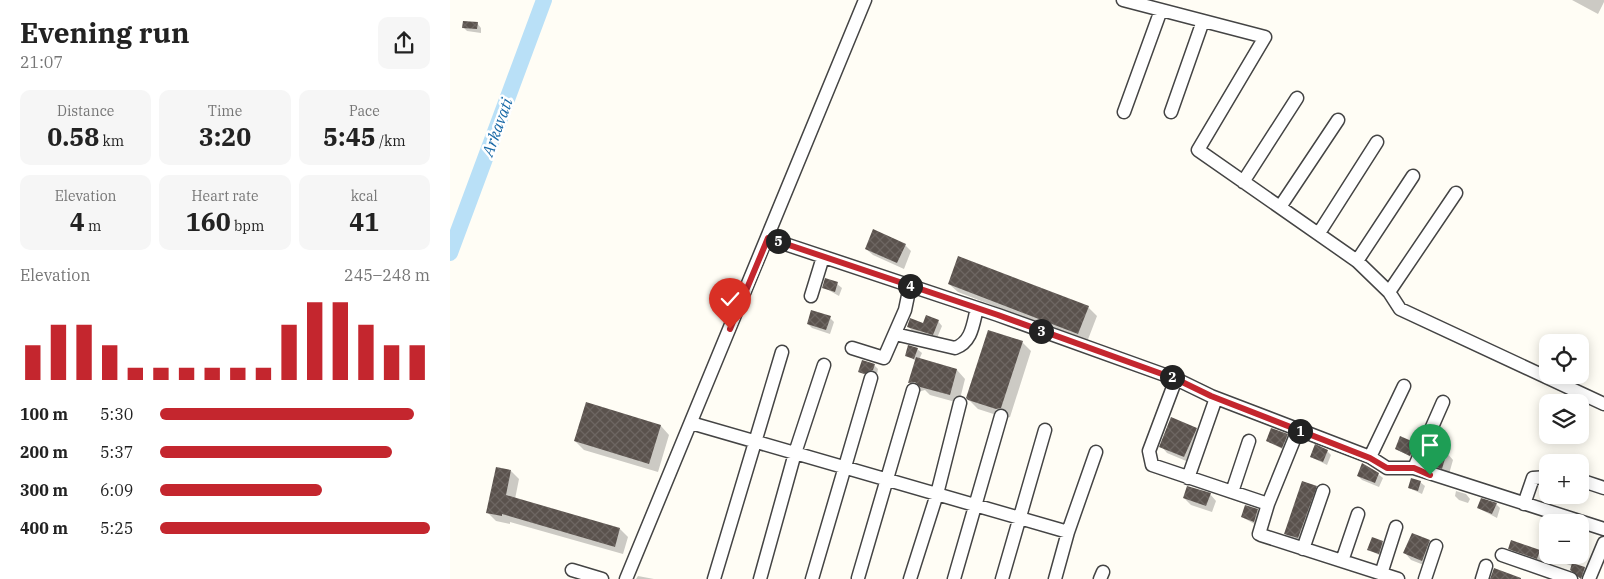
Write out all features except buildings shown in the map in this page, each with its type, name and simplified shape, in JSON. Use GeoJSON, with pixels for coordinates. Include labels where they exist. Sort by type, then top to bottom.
{"type":"FeatureCollection","features":[{"type":"Feature","properties":{"kind":"street"},"geometry":{"type":"LineString","coordinates":[[626,579],[865,0]]}},
{"type":"Feature","properties":{"kind":"street"},"geometry":{"type":"LineString","coordinates":[[1123,0],[1265,37],[1198,150],[1357,261],[1389,292],[1400,309],[1604,404]]}},
{"type":"Feature","properties":{"kind":"street"},"geometry":{"type":"LineString","coordinates":[[1124,112],[1161,10]]}},
{"type":"Feature","properties":{"kind":"street"},"geometry":{"type":"LineString","coordinates":[[1171,112],[1203,21]]}},
{"type":"Feature","properties":{"kind":"street"},"geometry":{"type":"LineString","coordinates":[[1243,182],[1297,98]]}},
{"type":"Feature","properties":{"kind":"street"},"geometry":{"type":"LineString","coordinates":[[1280,207],[1338,120]]}},
{"type":"Feature","properties":{"kind":"street"},"geometry":{"type":"LineString","coordinates":[[1319,233],[1377,142]]}},
{"type":"Feature","properties":{"kind":"street"},"geometry":{"type":"LineString","coordinates":[[1357,261],[1413,176]]}},
{"type":"Feature","properties":{"kind":"street"},"geometry":{"type":"LineString","coordinates":[[1389,292],[1456,193]]}},
{"type":"Feature","properties":{"kind":"street"},"geometry":{"type":"LineString","coordinates":[[768,238],[977,308],[1176,379],[1216,398],[1370,458],[1387,468],[1414,468],[1604,529]]}},
{"type":"Feature","properties":{"kind":"street"},"geometry":{"type":"LineString","coordinates":[[811,296],[823,256]]}},
{"type":"Feature","properties":{"kind":"street"},"geometry":{"type":"LineString","coordinates":[[852,348],[884,358],[905,310],[910,286]]}},
{"type":"Feature","properties":{"kind":"street"},"geometry":{"type":"LineString","coordinates":[[895,334],[955,348],[964,345],[969,336],[977,308]]}},
{"type":"Feature","properties":{"kind":"street"},"geometry":{"type":"LineString","coordinates":[[714,579],[782,352]]}},
{"type":"Feature","properties":{"kind":"street"},"geometry":{"type":"LineString","coordinates":[[760,579],[795,453],[824,365]]}},
{"type":"Feature","properties":{"kind":"street"},"geometry":{"type":"LineString","coordinates":[[812,579],[871,378]]}},
{"type":"Feature","properties":{"kind":"street"},"geometry":{"type":"LineString","coordinates":[[1176,379],[1149,455],[1155,468],[1268,504]]}},
{"type":"Feature","properties":{"kind":"street"},"geometry":{"type":"LineString","coordinates":[[1370,458],[1404,386]]}},
{"type":"Feature","properties":{"kind":"street"},"geometry":{"type":"LineString","coordinates":[[858,578],[913,390]]}},
{"type":"Feature","properties":{"kind":"street"},"geometry":{"type":"LineString","coordinates":[[1188,478],[1216,398]]}},
{"type":"Feature","properties":{"kind":"street"},"geometry":{"type":"LineString","coordinates":[[1414,468],[1443,402]]}},
{"type":"Feature","properties":{"kind":"street"},"geometry":{"type":"LineString","coordinates":[[910,579],[937,494],[960,403]]}},
{"type":"Feature","properties":{"kind":"street"},"geometry":{"type":"LineString","coordinates":[[954,579],[1001,416]]}},
{"type":"Feature","properties":{"kind":"street"},"geometry":{"type":"LineString","coordinates":[[691,423],[1068,532]]}},
{"type":"Feature","properties":{"kind":"street"},"geometry":{"type":"LineString","coordinates":[[1002,579],[1045,430]]}},
{"type":"Feature","properties":{"kind":"street"},"geometry":{"type":"LineString","coordinates":[[1298,430],[1268,504],[1259,534],[1398,579]]}},
{"type":"Feature","properties":{"kind":"street"},"geometry":{"type":"LineString","coordinates":[[1232,492],[1249,441]]}},
{"type":"Feature","properties":{"kind":"street"},"geometry":{"type":"LineString","coordinates":[[1055,579],[1068,532],[1096,452]]}},
{"type":"Feature","properties":{"kind":"street"},"geometry":{"type":"LineString","coordinates":[[1524,504],[1533,478],[1539,478]]}},
{"type":"Feature","properties":{"kind":"street"},"geometry":{"type":"LineString","coordinates":[[1589,483],[1604,488]]}},
{"type":"Feature","properties":{"kind":"street"},"geometry":{"type":"LineString","coordinates":[[1303,549],[1323,491]]}},
{"type":"Feature","properties":{"kind":"street"},"geometry":{"type":"LineString","coordinates":[[1342,561],[1358,514]]}},
{"type":"Feature","properties":{"kind":"street"},"geometry":{"type":"LineString","coordinates":[[1381,574],[1396,527]]}},
{"type":"Feature","properties":{"kind":"street"},"geometry":{"type":"LineString","coordinates":[[1594,578],[1604,543]]}},
{"type":"Feature","properties":{"kind":"street"},"geometry":{"type":"LineString","coordinates":[[1425,579],[1436,546]]}},
{"type":"Feature","properties":{"kind":"street"},"geometry":{"type":"LineString","coordinates":[[1502,555],[1572,579]]}},
{"type":"Feature","properties":{"kind":"street"},"geometry":{"type":"LineString","coordinates":[[1482,579],[1486,566]]}},
{"type":"Feature","properties":{"kind":"street"},"geometry":{"type":"LineString","coordinates":[[572,570],[602,579]]}},
{"type":"Feature","properties":{"kind":"waterway","name":"Arkavati"},"geometry":{"type":"LineString","coordinates":[[450,253],[544,0]]}},
{"type":"Feature","properties":{"kind":"route"},"geometry":{"type":"LineString","coordinates":[[730,329],[768,238],[998,315],[1176,379],[1211,396],[1370,458],[1387,468],[1414,468],[1430,475]]}}]}
